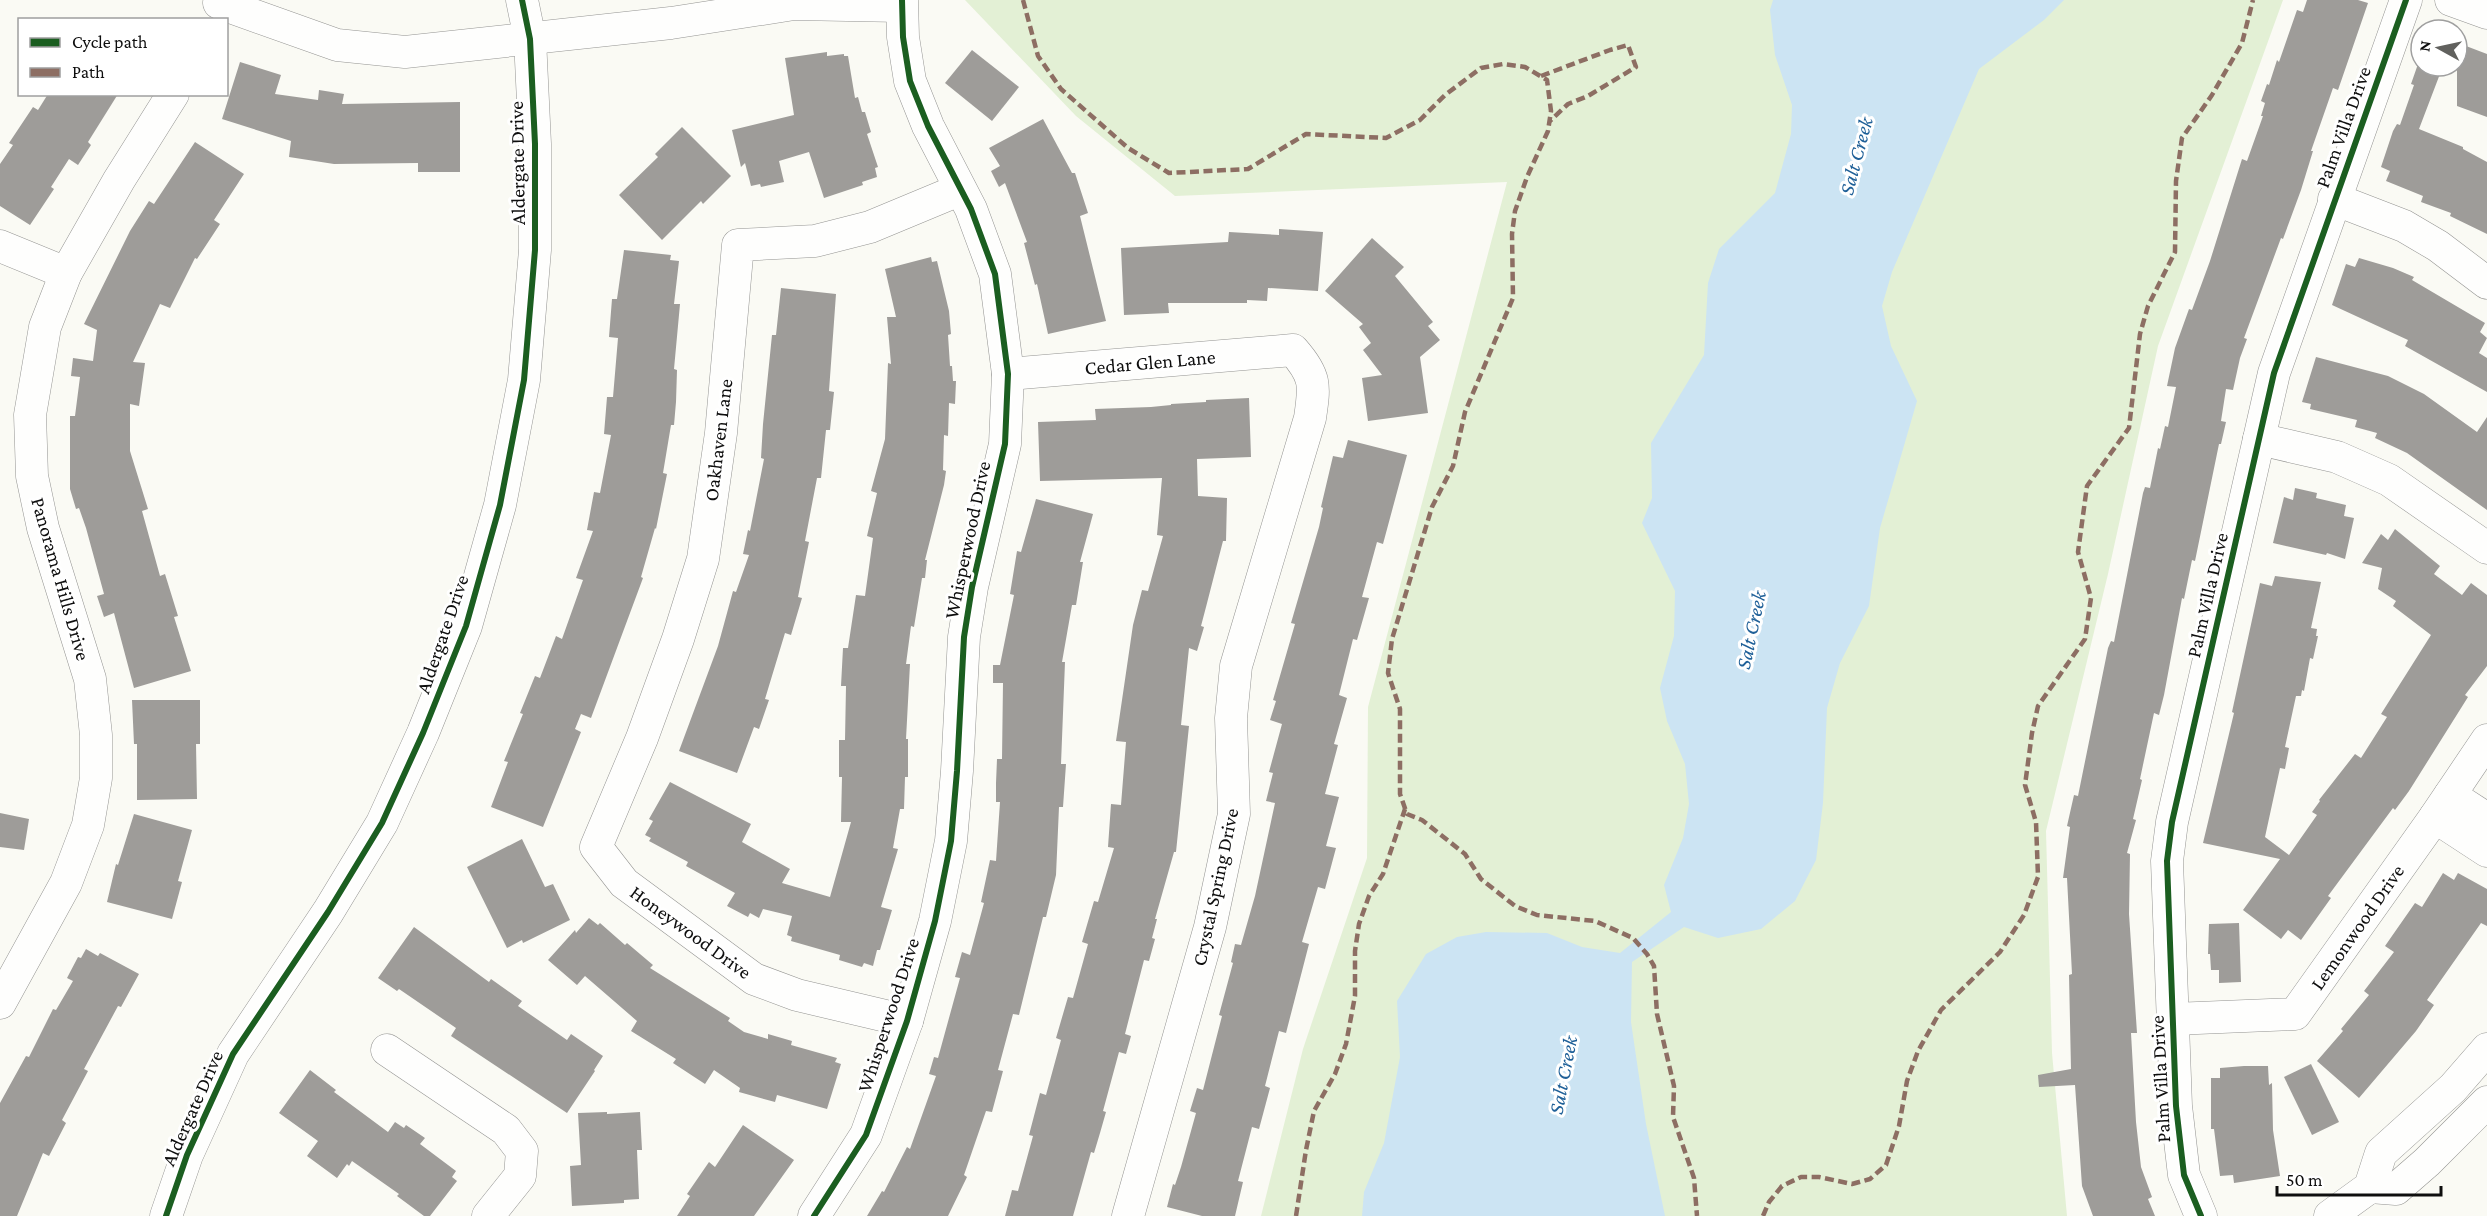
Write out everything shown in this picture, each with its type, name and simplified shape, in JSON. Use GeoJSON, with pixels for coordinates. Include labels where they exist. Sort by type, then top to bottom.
{"type":"FeatureCollection","features":[{"type":"Feature","properties":{"kind":"street","name":"Aldergate Drive"},"geometry":{"type":"LineString","coordinates":[[166,1216],[188,1155],[233,1054],[328,912],[381,824],[423,733],[466,626],[500,505],[524,380],[535,250],[535,144],[530,39],[522,0]]}},
{"type":"Feature","properties":{"kind":"street","name":"Palm Villa Drive"},"geometry":{"type":"LineString","coordinates":[[2200,1216],[2184,1175],[2176,1106],[2167,861],[2172,822],[2274,374],[2406,0]]}},
{"type":"Feature","properties":{"kind":"street"},"geometry":{"type":"LineString","coordinates":[[2451,0],[2487,13]]}},
{"type":"Feature","properties":{"kind":"street"},"geometry":{"type":"LineString","coordinates":[[217,8],[337,45],[405,52],[671,23],[794,4],[902,3]]}},
{"type":"Feature","properties":{"kind":"street","name":"Whisperwood Drive"},"geometry":{"type":"LineString","coordinates":[[814,1216],[866,1135],[907,1021],[935,921],[951,841],[964,637],[972,586],[1005,444],[1008,374],[995,274],[971,208],[959,190],[928,126],[910,81],[902,3]]}},
{"type":"Feature","properties":{"kind":"street","name":"Panorama Hills Drive"},"geometry":{"type":"LineString","coordinates":[[0,1004],[66,883],[88,825],[96,778],[96,735],[90,679],[43,528],[32,476],[30,414],[45,327],[66,273],[119,180],[172,96]]}},
{"type":"Feature","properties":{"kind":"street","name":"Oakhaven Lane"},"geometry":{"type":"LineString","coordinates":[[596,847],[642,738],[678,639],[703,559],[721,433],[738,245],[815,241],[870,227],[959,190]]}},
{"type":"Feature","properties":{"kind":"street"},"geometry":{"type":"LineString","coordinates":[[2334,199],[2404,226],[2438,246],[2487,283]]}},
{"type":"Feature","properties":{"kind":"street"},"geometry":{"type":"LineString","coordinates":[[0,246],[66,273]]}},
{"type":"Feature","properties":{"kind":"street","name":"Cedar Glen Lane"},"geometry":{"type":"LineString","coordinates":[[1008,374],[1293,350]]}},
{"type":"Feature","properties":{"kind":"street","name":"Crystal Spring Drive"},"geometry":{"type":"LineString","coordinates":[[1128,1216],[1210,927],[1234,814],[1231,718],[1236,666],[1310,418],[1315,388],[1307,366],[1293,350]]}},
{"type":"Feature","properties":{"kind":"street"},"geometry":{"type":"LineString","coordinates":[[2259,439],[2337,457],[2389,480],[2487,548]]}},
{"type":"Feature","properties":{"kind":"street","name":"Lemonwood Drive"},"geometry":{"type":"LineString","coordinates":[[2173,1019],[2295,1014],[2443,806],[2487,740]]}},
{"type":"Feature","properties":{"kind":"street"},"geometry":{"type":"LineString","coordinates":[[2443,806],[2487,819]]}},
{"type":"Feature","properties":{"kind":"street"},"geometry":{"type":"LineString","coordinates":[[2443,806],[2487,851]]}},
{"type":"Feature","properties":{"kind":"street","name":"Honeywood Drive"},"geometry":{"type":"LineString","coordinates":[[596,847],[624,883],[683,924],[754,980],[797,995],[907,1021]]}},
{"type":"Feature","properties":{"kind":"street"},"geometry":{"type":"LineString","coordinates":[[2331,1216],[2370,1187],[2381,1153],[2452,1088],[2487,1049]]}},
{"type":"Feature","properties":{"kind":"street"},"geometry":{"type":"LineString","coordinates":[[387,1050],[506,1130],[522,1151],[520,1176],[488,1216]]}},
{"type":"Feature","properties":{"kind":"street"},"geometry":{"type":"LineString","coordinates":[[2370,1187],[2396,1189],[2487,1102]]}},
{"type":"Feature","properties":{"kind":"green space"},"geometry":{"type":"Polygon","coordinates":[[[965,0],[2283,0],[2158,346],[2108,574],[2046,831],[2052,1053],[2067,1216],[1261,1216],[1303,1049],[1367,858],[1368,707],[1507,182],[1175,196],[1076,116],[965,0]]]}},
{"type":"Feature","properties":{"kind":"water","name":"Salt Creek"},"geometry":{"type":"Polygon","coordinates":[[[1773,0],[2064,0],[2044,20],[1979,69],[1892,272],[1882,306],[1891,346],[1917,401],[1880,528],[1869,606],[1840,663],[1827,708],[1823,803],[1816,860],[1795,901],[1761,929],[1718,938],[1684,927],[1632,962],[1631,1022],[1646,1124],[1665,1216],[1362,1216],[1364,1192],[1384,1143],[1400,1057],[1397,1001],[1426,954],[1457,937],[1486,932],[1547,933],[1582,947],[1620,953],[1671,912],[1664,885],[1683,838],[1689,804],[1685,764],[1667,721],[1660,688],[1674,636],[1675,591],[1642,523],[1652,498],[1651,443],[1704,355],[1708,283],[1719,249],[1775,193],[1791,134],[1792,105],[1775,55],[1770,10],[1773,0]]]}},
{"type":"Feature","properties":{"kind":"building"},"geometry":{"type":"Polygon","coordinates":[[[2307,0],[2358,0],[2368,3],[2338,90],[2333,88],[2311,151],[2313,151],[2301,190],[2244,338],[2247,339],[2233,390],[2226,389],[2221,421],[2226,422],[2221,444],[2219,444],[2195,561],[2192,560],[2184,599],[2182,598],[2159,715],[2154,713],[2133,819],[2136,820],[2127,853],[2130,854],[2129,914],[2137,1033],[2131,1033],[2136,1122],[2141,1167],[2152,1197],[2148,1199],[2155,1216],[2093,1216],[2082,1186],[2075,1085],[2039,1087],[2038,1075],[2071,1069],[2069,975],[2072,974],[2067,878],[2063,878],[2070,827],[2067,826],[2074,795],[2078,796],[2108,648],[2111,641],[2114,642],[2143,493],[2145,487],[2150,488],[2158,448],[2160,449],[2165,426],[2168,427],[2176,387],[2167,386],[2175,348],[2210,261],[2242,159],[2247,161],[2263,116],[2261,116],[2265,103],[2261,101],[2267,84],[2269,85],[2277,60],[2279,62],[2297,10],[2303,12],[2307,0]]]}},
{"type":"Feature","properties":{"kind":"building"},"geometry":{"type":"Polygon","coordinates":[[[2469,47],[2487,54],[2487,117],[2457,106],[2457,78],[2469,78],[2469,47]]]}},
{"type":"Feature","properties":{"kind":"building"},"geometry":{"type":"Polygon","coordinates":[[[972,50],[1019,87],[992,121],[945,83],[972,50]]]}},
{"type":"Feature","properties":{"kind":"building"},"geometry":{"type":"Polygon","coordinates":[[[827,52],[827,56],[844,54],[848,56],[855,98],[858,97],[871,132],[867,134],[878,167],[875,168],[877,177],[862,182],[863,185],[824,198],[809,152],[779,161],[784,182],[761,187],[760,184],[751,186],[745,163],[741,167],[732,130],[794,115],[785,58],[827,52]]]}},
{"type":"Feature","properties":{"kind":"building"},"geometry":{"type":"Polygon","coordinates":[[[240,62],[281,75],[275,94],[318,100],[319,90],[344,94],[342,104],[460,102],[460,172],[418,172],[418,163],[334,164],[289,157],[291,141],[222,119],[240,62]]]}},
{"type":"Feature","properties":{"kind":"building"},"geometry":{"type":"Polygon","coordinates":[[[2413,78],[2438,78],[2419,129],[2463,147],[2487,162],[2487,234],[2450,216],[2451,213],[2421,202],[2423,196],[2386,181],[2390,171],[2381,167],[2393,131],[2397,124],[2400,125],[2414,85],[2411,84],[2413,78]]]}},
{"type":"Feature","properties":{"kind":"building"},"geometry":{"type":"Polygon","coordinates":[[[47,96],[117,96],[88,142],[91,145],[78,165],[69,159],[51,187],[54,189],[30,225],[0,206],[0,164],[13,145],[9,143],[33,107],[38,110],[47,96]]]}},
{"type":"Feature","properties":{"kind":"building"},"geometry":{"type":"Polygon","coordinates":[[[1043,119],[1072,173],[1075,173],[1088,213],[1080,216],[1106,321],[1048,334],[1037,284],[1035,285],[1024,243],[1027,242],[1005,183],[999,187],[991,171],[1000,166],[989,148],[1043,119]]]}},
{"type":"Feature","properties":{"kind":"building"},"geometry":{"type":"Polygon","coordinates":[[[682,127],[731,176],[703,204],[701,201],[662,240],[619,195],[658,157],[655,154],[682,127]]]}},
{"type":"Feature","properties":{"kind":"building"},"geometry":{"type":"Polygon","coordinates":[[[195,142],[244,174],[214,220],[220,224],[197,259],[195,258],[170,308],[160,304],[133,362],[145,363],[139,406],[130,404],[130,451],[148,509],[142,511],[160,576],[165,574],[178,616],[174,617],[191,671],[134,688],[114,613],[104,617],[97,596],[104,594],[86,528],[79,508],[76,509],[70,489],[70,416],[75,416],[80,377],[71,376],[73,358],[93,361],[97,330],[84,324],[130,231],[149,201],[154,204],[195,142]]]}},
{"type":"Feature","properties":{"kind":"building"},"geometry":{"type":"Polygon","coordinates":[[[1279,229],[1323,232],[1318,291],[1268,288],[1267,301],[1168,303],[1169,313],[1124,315],[1121,248],[1228,242],[1229,232],[1279,235],[1279,229]]]}},
{"type":"Feature","properties":{"kind":"building"},"geometry":{"type":"Polygon","coordinates":[[[1372,238],[1404,267],[1395,276],[1433,322],[1428,326],[1440,340],[1420,357],[1428,413],[1368,421],[1362,378],[1382,375],[1363,350],[1371,343],[1359,327],[1363,324],[1325,291],[1372,238]]]}},
{"type":"Feature","properties":{"kind":"building"},"geometry":{"type":"Polygon","coordinates":[[[624,250],[671,255],[670,260],[679,261],[674,304],[680,304],[674,369],[677,370],[674,425],[671,425],[663,473],[667,474],[656,529],[641,577],[643,578],[591,718],[581,714],[575,729],[581,732],[543,827],[491,807],[508,762],[504,761],[523,714],[520,713],[535,676],[540,678],[556,636],[562,639],[583,580],[576,578],[593,531],[587,530],[594,492],[600,493],[611,435],[604,434],[607,397],[613,397],[618,338],[609,337],[612,299],[617,299],[624,250]]]}},
{"type":"Feature","properties":{"kind":"building"},"geometry":{"type":"Polygon","coordinates":[[[931,257],[932,262],[937,261],[949,311],[950,366],[952,366],[953,381],[956,381],[955,404],[949,403],[948,436],[944,435],[943,470],[946,471],[944,485],[925,560],[927,560],[925,578],[922,578],[914,627],[911,626],[906,664],[910,664],[906,739],[908,739],[908,777],[905,777],[904,809],[900,809],[893,848],[898,849],[881,907],[892,910],[873,966],[864,963],[862,967],[839,960],[840,955],[791,941],[792,937],[787,935],[792,916],[763,909],[759,918],[750,913],[748,917],[727,906],[735,893],[686,866],[688,862],[649,841],[651,838],[645,835],[653,821],[649,819],[670,782],[751,824],[742,842],[790,869],[782,883],[830,897],[851,822],[841,822],[842,777],[839,777],[839,740],[845,740],[846,686],[841,686],[843,648],[848,648],[856,595],[865,596],[873,538],[867,536],[877,493],[871,491],[885,439],[888,363],[891,364],[887,317],[896,317],[885,269],[931,257]]]}},
{"type":"Feature","properties":{"kind":"building"},"geometry":{"type":"Polygon","coordinates":[[[2359,258],[2414,277],[2412,280],[2485,323],[2480,332],[2487,338],[2479,353],[2487,358],[2487,392],[2405,346],[2408,340],[2332,305],[2346,264],[2355,267],[2359,258]]]}},
{"type":"Feature","properties":{"kind":"building"},"geometry":{"type":"Polygon","coordinates":[[[781,288],[836,294],[829,391],[834,392],[830,430],[826,430],[821,478],[817,478],[805,541],[809,542],[798,597],[802,598],[791,635],[785,633],[765,699],[769,700],[759,729],[754,727],[737,773],[679,751],[718,646],[733,591],[736,592],[749,555],[743,554],[748,530],[750,531],[764,459],[761,458],[763,424],[772,335],[776,335],[781,288]]]}},
{"type":"Feature","properties":{"kind":"building"},"geometry":{"type":"Polygon","coordinates":[[[2316,357],[2388,376],[2424,394],[2477,432],[2487,417],[2487,510],[2407,453],[2375,438],[2377,433],[2355,427],[2357,420],[2310,409],[2311,404],[2302,402],[2316,357]]]}},
{"type":"Feature","properties":{"kind":"building"},"geometry":{"type":"Polygon","coordinates":[[[1249,398],[1251,457],[1197,459],[1198,496],[1227,498],[1226,541],[1223,541],[1201,626],[1204,627],[1197,651],[1189,648],[1181,725],[1189,726],[1176,852],[1174,852],[1155,919],[1157,919],[1152,938],[1155,939],[1149,961],[1144,960],[1125,1034],[1131,1036],[1126,1054],[1119,1052],[1103,1111],[1106,1112],[1094,1153],[1091,1152],[1073,1216],[1005,1216],[1012,1190],[1018,1191],[1033,1136],[1029,1135],[1040,1093],[1046,1095],[1061,1040],[1056,1038],[1068,997],[1073,998],[1088,944],[1082,942],[1094,901],[1098,902],[1114,848],[1108,847],[1111,804],[1121,805],[1126,742],[1116,741],[1133,625],[1142,590],[1148,591],[1163,536],[1157,535],[1162,478],[1040,481],[1038,422],[1096,420],[1095,409],[1151,407],[1206,402],[1206,400],[1249,398]]]}},
{"type":"Feature","properties":{"kind":"building"},"geometry":{"type":"Polygon","coordinates":[[[1348,440],[1407,455],[1383,544],[1377,542],[1362,597],[1369,598],[1357,640],[1353,639],[1339,695],[1347,698],[1334,744],[1338,745],[1325,794],[1339,797],[1326,846],[1336,848],[1325,889],[1318,887],[1302,942],[1309,944],[1286,1033],[1279,1031],[1265,1086],[1270,1088],[1259,1129],[1252,1127],[1238,1181],[1243,1182],[1235,1216],[1202,1216],[1167,1207],[1196,1113],[1190,1111],[1197,1088],[1203,1090],[1222,1016],[1219,1015],[1233,963],[1231,962],[1235,944],[1241,945],[1255,896],[1275,803],[1266,801],[1273,773],[1269,772],[1282,724],[1270,720],[1276,701],[1273,700],[1295,624],[1291,623],[1319,527],[1323,508],[1321,507],[1333,456],[1343,458],[1348,440]]]}},
{"type":"Feature","properties":{"kind":"building"},"geometry":{"type":"Polygon","coordinates":[[[2295,488],[2317,493],[2316,498],[2346,505],[2344,516],[2354,518],[2345,559],[2327,553],[2326,555],[2273,543],[2284,497],[2293,500],[2295,488]]]}},
{"type":"Feature","properties":{"kind":"building"},"geometry":{"type":"Polygon","coordinates":[[[1036,499],[1093,514],[1080,562],[1083,562],[1076,605],[1072,605],[1062,662],[1065,662],[1061,764],[1066,764],[1063,807],[1059,807],[1056,875],[1046,917],[1043,917],[1019,1015],[1013,1014],[998,1070],[1003,1071],[992,1112],[986,1111],[964,1175],[967,1177],[948,1216],[867,1216],[882,1191],[884,1192],[907,1147],[910,1149],[936,1076],[929,1074],[934,1057],[938,1058],[960,978],[955,977],[962,952],[970,955],[984,903],[981,902],[990,860],[996,861],[1000,802],[996,802],[996,783],[997,759],[1002,759],[1003,683],[993,683],[993,665],[1000,665],[1014,595],[1010,594],[1017,551],[1021,552],[1036,499]]]}},
{"type":"Feature","properties":{"kind":"building"},"geometry":{"type":"Polygon","coordinates":[[[2395,529],[2440,566],[2434,574],[2462,595],[2471,583],[2487,595],[2487,666],[2465,695],[2468,697],[2409,791],[2395,810],[2393,808],[2328,896],[2331,898],[2301,940],[2288,930],[2281,939],[2243,910],[2280,859],[2203,843],[2234,713],[2232,712],[2260,583],[2272,586],[2275,576],[2321,582],[2311,628],[2317,629],[2316,636],[2318,636],[2313,659],[2310,658],[2304,691],[2302,690],[2301,696],[2296,696],[2285,747],[2289,748],[2285,769],[2280,768],[2265,837],[2289,855],[2317,815],[2312,812],[2319,800],[2355,754],[2361,758],[2387,717],[2381,714],[2431,635],[2393,606],[2396,601],[2378,589],[2382,568],[2362,563],[2381,534],[2388,540],[2395,529]]]}},
{"type":"Feature","properties":{"kind":"building"},"geometry":{"type":"Polygon","coordinates":[[[132,700],[200,700],[200,744],[196,744],[197,799],[137,800],[137,744],[134,744],[132,700]]]}},
{"type":"Feature","properties":{"kind":"building"},"geometry":{"type":"Polygon","coordinates":[[[0,813],[29,819],[24,850],[0,847],[0,813]]]}},
{"type":"Feature","properties":{"kind":"building"},"geometry":{"type":"Polygon","coordinates":[[[134,814],[192,830],[178,881],[182,882],[172,919],[107,902],[116,864],[118,865],[134,814]]]}},
{"type":"Feature","properties":{"kind":"building"},"geometry":{"type":"Polygon","coordinates":[[[522,839],[545,887],[553,884],[570,920],[523,943],[522,940],[507,948],[467,867],[522,839]]]}},
{"type":"Feature","properties":{"kind":"building"},"geometry":{"type":"Polygon","coordinates":[[[2443,873],[2454,880],[2458,873],[2487,889],[2487,926],[2481,923],[2427,1000],[2434,1005],[2416,1031],[2359,1098],[2317,1061],[2343,1031],[2341,1029],[2369,995],[2364,991],[2394,952],[2385,946],[2415,903],[2422,907],[2443,873]]]}},
{"type":"Feature","properties":{"kind":"building"},"geometry":{"type":"Polygon","coordinates":[[[589,918],[598,925],[600,923],[625,945],[627,943],[653,965],[650,968],[730,1018],[728,1021],[744,1032],[768,1039],[768,1034],[792,1041],[791,1045],[837,1058],[835,1062],[841,1064],[827,1109],[777,1095],[775,1102],[739,1092],[740,1088],[714,1070],[705,1084],[673,1063],[676,1059],[631,1031],[637,1021],[585,976],[577,985],[548,960],[589,918]]]}},
{"type":"Feature","properties":{"kind":"building"},"geometry":{"type":"Polygon","coordinates":[[[2239,923],[2241,982],[2219,983],[2219,970],[2211,970],[2210,954],[2208,954],[2209,924],[2239,923]]]}},
{"type":"Feature","properties":{"kind":"building"},"geometry":{"type":"Polygon","coordinates":[[[414,927],[489,982],[491,979],[522,1001],[518,1006],[567,1040],[571,1034],[603,1056],[567,1113],[451,1036],[456,1028],[399,989],[397,991],[378,978],[414,927]]]}},
{"type":"Feature","properties":{"kind":"building"},"geometry":{"type":"Polygon","coordinates":[[[86,949],[98,956],[100,953],[139,974],[121,1007],[118,1006],[84,1069],[88,1071],[62,1120],[66,1123],[49,1156],[43,1153],[17,1216],[0,1216],[0,1103],[26,1056],[29,1057],[53,1009],[56,1010],[73,981],[67,978],[78,957],[81,958],[86,949]]]}},
{"type":"Feature","properties":{"kind":"building"},"geometry":{"type":"Polygon","coordinates":[[[2311,1064],[2339,1122],[2312,1135],[2284,1077],[2311,1064]]]}},
{"type":"Feature","properties":{"kind":"building"},"geometry":{"type":"Polygon","coordinates":[[[2268,1066],[2269,1085],[2272,1083],[2273,1130],[2280,1176],[2234,1183],[2233,1175],[2220,1176],[2214,1129],[2211,1129],[2211,1078],[2220,1078],[2220,1068],[2268,1066]]]}},
{"type":"Feature","properties":{"kind":"building"},"geometry":{"type":"Polygon","coordinates":[[[310,1070],[336,1090],[334,1092],[388,1132],[395,1122],[404,1128],[406,1125],[425,1138],[420,1144],[456,1171],[452,1177],[457,1181],[430,1216],[424,1216],[397,1196],[399,1194],[352,1161],[337,1178],[307,1156],[318,1141],[279,1113],[310,1070]]]}},
{"type":"Feature","properties":{"kind":"building"},"geometry":{"type":"Polygon","coordinates":[[[607,1112],[607,1114],[640,1112],[642,1150],[637,1150],[639,1199],[624,1200],[624,1203],[572,1206],[570,1166],[581,1165],[578,1113],[607,1112]]]}},
{"type":"Feature","properties":{"kind":"building"},"geometry":{"type":"Polygon","coordinates":[[[743,1125],[794,1160],[754,1216],[677,1216],[690,1196],[687,1194],[709,1162],[715,1167],[743,1125]]]}},
{"type":"Feature","properties":{"kind":"marked path"},"geometry":{"type":"LineString","coordinates":[[1023,0],[1038,56],[1061,89],[1128,148],[1169,173],[1248,169],[1306,134],[1386,138],[1420,120],[1445,95],[1481,68],[1503,64],[1525,67],[1547,80],[1551,111],[1548,131],[1527,177],[1515,211],[1512,234],[1513,298],[1465,412],[1453,466],[1432,507],[1392,639],[1388,673],[1400,709],[1400,794],[1407,814],[1422,820],[1465,854],[1481,879],[1515,906],[1537,915],[1595,921],[1633,938],[1647,954],[1654,966],[1657,1014],[1674,1086],[1673,1117],[1694,1178],[1697,1216]]}},
{"type":"Feature","properties":{"kind":"marked path"},"geometry":{"type":"LineString","coordinates":[[1763,1216],[1769,1202],[1782,1186],[1801,1177],[1819,1177],[1852,1184],[1870,1179],[1886,1165],[1899,1126],[1907,1081],[1918,1051],[1941,1010],[2000,952],[2024,915],[2038,877],[2036,822],[2025,785],[2032,733],[2038,706],[2085,639],[2091,598],[2078,552],[2087,486],[2129,428],[2140,334],[2148,306],[2175,252],[2176,181],[2182,138],[2212,95],[2242,43],[2253,0]]}},
{"type":"Feature","properties":{"kind":"marked path"},"geometry":{"type":"LineString","coordinates":[[1541,76],[1628,45],[1636,67],[1588,96],[1568,104],[1550,121]]}},
{"type":"Feature","properties":{"kind":"marked path"},"geometry":{"type":"LineString","coordinates":[[1296,1216],[1314,1111],[1335,1074],[1346,1044],[1355,996],[1355,951],[1359,924],[1369,896],[1383,874],[1405,809]]}},
{"type":"Feature","properties":{"kind":"cycle path"},"geometry":{"type":"LineString","coordinates":[[166,1216],[187,1155],[233,1054],[328,912],[382,823],[423,733],[466,626],[500,505],[524,380],[535,250],[535,144],[530,39],[522,0]]}},
{"type":"Feature","properties":{"kind":"cycle path"},"geometry":{"type":"LineString","coordinates":[[814,1216],[866,1135],[907,1021],[935,921],[951,841],[964,637],[972,587],[1005,444],[1008,374],[995,274],[971,209],[928,126],[910,81],[903,37],[902,0]]}},
{"type":"Feature","properties":{"kind":"cycle path"},"geometry":{"type":"LineString","coordinates":[[2201,1216],[2184,1175],[2176,1106],[2167,861],[2172,822],[2274,373],[2406,0]]}}]}
